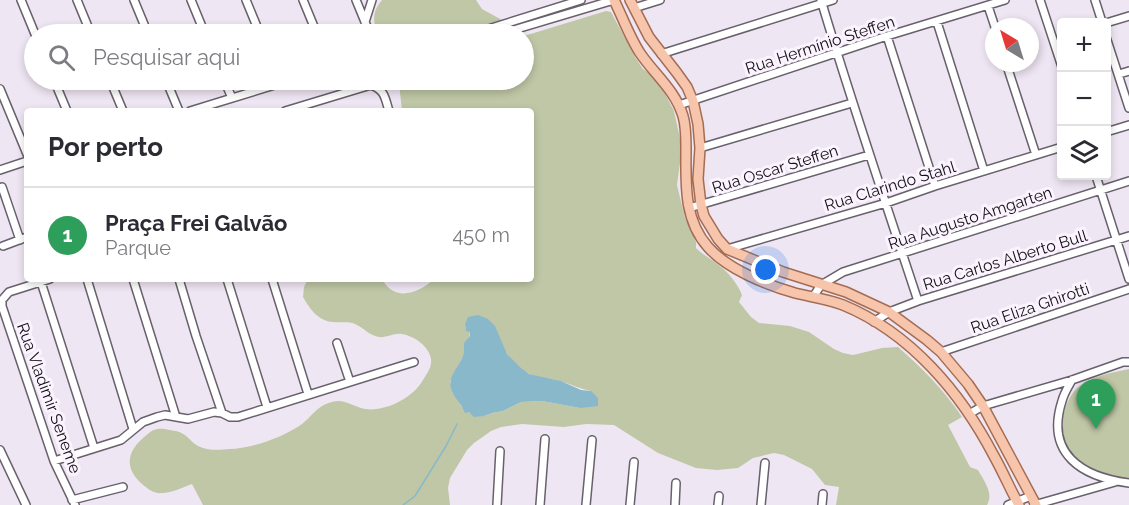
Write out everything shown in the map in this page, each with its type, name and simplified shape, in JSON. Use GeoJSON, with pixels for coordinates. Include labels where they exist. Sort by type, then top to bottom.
{"type":"FeatureCollection","features":[{"type":"Feature","properties":{"kind":"main road"},"geometry":{"type":"LineString","coordinates":[[614,1],[632,4],[649,37],[687,87],[698,124],[700,148],[698,179],[701,205],[710,228],[727,249],[783,272],[846,292],[889,312],[927,340],[941,352],[983,406],[1034,503]]}},
{"type":"Feature","properties":{"kind":"main road"},"geometry":{"type":"LineString","coordinates":[[614,1],[639,51],[665,83],[679,105],[686,127],[686,186],[689,208],[701,238],[717,257],[747,273],[770,284],[842,305],[874,322],[908,345],[949,386],[969,414],[994,455],[1014,504]]}},
{"type":"Feature","properties":{"kind":"street"},"geometry":{"type":"LineString","coordinates":[[21,0],[31,24]]}},
{"type":"Feature","properties":{"kind":"street"},"geometry":{"type":"LineString","coordinates":[[77,0],[87,24]]}},
{"type":"Feature","properties":{"kind":"street"},"geometry":{"type":"LineString","coordinates":[[134,0],[144,24]]}},
{"type":"Feature","properties":{"kind":"street"},"geometry":{"type":"LineString","coordinates":[[191,0],[201,24]]}},
{"type":"Feature","properties":{"kind":"street"},"geometry":{"type":"LineString","coordinates":[[246,0],[256,24]]}},
{"type":"Feature","properties":{"kind":"street"},"geometry":{"type":"LineString","coordinates":[[303,0],[314,24]]}},
{"type":"Feature","properties":{"kind":"street"},"geometry":{"type":"LineString","coordinates":[[356,0],[365,22]]}},
{"type":"Feature","properties":{"kind":"street"},"geometry":{"type":"LineString","coordinates":[[365,22],[372,0]]}},
{"type":"Feature","properties":{"kind":"street"},"geometry":{"type":"LineString","coordinates":[[504,24],[581,0]]}},
{"type":"Feature","properties":{"kind":"street"},"geometry":{"type":"LineString","coordinates":[[632,4],[660,0]]}},
{"type":"Feature","properties":{"kind":"street"},"geometry":{"type":"LineString","coordinates":[[661,54],[833,0]]}},
{"type":"Feature","properties":{"kind":"street","name":"Rua Hermínio Steffen"},"geometry":{"type":"LineString","coordinates":[[679,105],[887,36],[1005,0]]}},
{"type":"Feature","properties":{"kind":"street"},"geometry":{"type":"LineString","coordinates":[[1040,0],[1057,52]]}},
{"type":"Feature","properties":{"kind":"street"},"geometry":{"type":"LineString","coordinates":[[1095,0],[1101,18]]}},
{"type":"Feature","properties":{"kind":"street"},"geometry":{"type":"LineString","coordinates":[[534,24],[614,1]]}},
{"type":"Feature","properties":{"kind":"street"},"geometry":{"type":"LineString","coordinates":[[822,2],[852,103],[918,302]]}},
{"type":"Feature","properties":{"kind":"street"},"geometry":{"type":"LineString","coordinates":[[988,6],[992,18]]}},
{"type":"Feature","properties":{"kind":"street"},"geometry":{"type":"LineString","coordinates":[[1111,22],[1129,16]]}},
{"type":"Feature","properties":{"kind":"street"},"geometry":{"type":"LineString","coordinates":[[937,22],[984,171]]}},
{"type":"Feature","properties":{"kind":"street"},"geometry":{"type":"LineString","coordinates":[[887,36],[935,186]]}},
{"type":"Feature","properties":{"kind":"street"},"geometry":{"type":"LineString","coordinates":[[1111,49],[1129,108]]}},
{"type":"Feature","properties":{"kind":"street"},"geometry":{"type":"LineString","coordinates":[[1119,74],[1129,70]]}},
{"type":"Feature","properties":{"kind":"street"},"geometry":{"type":"LineString","coordinates":[[1009,72],[1036,155]]}},
{"type":"Feature","properties":{"kind":"street"},"geometry":{"type":"LineString","coordinates":[[0,88],[24,147]]}},
{"type":"Feature","properties":{"kind":"street"},"geometry":{"type":"LineString","coordinates":[[58,90],[66,108]]}},
{"type":"Feature","properties":{"kind":"street"},"geometry":{"type":"LineString","coordinates":[[114,90],[122,108]]}},
{"type":"Feature","properties":{"kind":"street"},"geometry":{"type":"LineString","coordinates":[[170,90],[178,108]]}},
{"type":"Feature","properties":{"kind":"street"},"geometry":{"type":"LineString","coordinates":[[228,90],[232,98]]}},
{"type":"Feature","properties":{"kind":"street"},"geometry":{"type":"LineString","coordinates":[[200,108],[254,90]]}},
{"type":"Feature","properties":{"kind":"street"},"geometry":{"type":"LineString","coordinates":[[295,108],[354,90]]}},
{"type":"Feature","properties":{"kind":"street"},"geometry":{"type":"LineString","coordinates":[[380,90],[388,108]]}},
{"type":"Feature","properties":{"kind":"street"},"geometry":{"type":"LineString","coordinates":[[700,148],[852,103]]}},
{"type":"Feature","properties":{"kind":"street"},"geometry":{"type":"LineString","coordinates":[[1111,131],[1129,125]]}},
{"type":"Feature","properties":{"kind":"street","name":"Rua Clarindo Stahl"},"geometry":{"type":"LineString","coordinates":[[727,249],[1057,149]]}},
{"type":"Feature","properties":{"kind":"street","name":"Rua Oscar Steffen"},"geometry":{"type":"LineString","coordinates":[[689,208],[869,155]]}},
{"type":"Feature","properties":{"kind":"street"},"geometry":{"type":"LineString","coordinates":[[0,170],[24,162]]}},
{"type":"Feature","properties":{"kind":"street"},"geometry":{"type":"LineString","coordinates":[[1097,180],[1129,279]]}},
{"type":"Feature","properties":{"kind":"street","name":"Rua Augusto Amgarten"},"geometry":{"type":"LineString","coordinates":[[821,285],[843,272],[1129,181]]}},
{"type":"Feature","properties":{"kind":"street"},"geometry":{"type":"LineString","coordinates":[[2,187],[23,239],[3,246]]}},
{"type":"Feature","properties":{"kind":"street","name":"Rua Carlos Alberto Bull"},"geometry":{"type":"LineString","coordinates":[[874,322],[889,312],[918,302],[1129,236]]}},
{"type":"Feature","properties":{"kind":"street"},"geometry":{"type":"LineString","coordinates":[[1,299],[9,292],[41,282],[94,448]]}},
{"type":"Feature","properties":{"kind":"street"},"geometry":{"type":"LineString","coordinates":[[88,282],[133,429]]}},
{"type":"Feature","properties":{"kind":"street"},"geometry":{"type":"LineString","coordinates":[[134,282],[176,417]]}},
{"type":"Feature","properties":{"kind":"street"},"geometry":{"type":"LineString","coordinates":[[180,282],[222,413]]}},
{"type":"Feature","properties":{"kind":"street"},"geometry":{"type":"LineString","coordinates":[[228,282],[267,407]]}},
{"type":"Feature","properties":{"kind":"street"},"geometry":{"type":"LineString","coordinates":[[273,282],[308,394]]}},
{"type":"Feature","properties":{"kind":"street"},"geometry":{"type":"LineString","coordinates":[[813,297],[821,285]]}},
{"type":"Feature","properties":{"kind":"street","name":"Rua Eliza Ghirotti"},"geometry":{"type":"LineString","coordinates":[[941,352],[1129,289]]}},
{"type":"Feature","properties":{"kind":"street","name":"Rua Vladimir Seneme"},"geometry":{"type":"LineString","coordinates":[[1,299],[54,461],[73,502]]}},
{"type":"Feature","properties":{"kind":"street"},"geometry":{"type":"LineString","coordinates":[[337,343],[350,382]]}},
{"type":"Feature","properties":{"kind":"street"},"geometry":{"type":"LineString","coordinates":[[54,461],[121,440],[133,429],[150,419],[165,415],[186,419],[211,412],[235,418],[414,362]]}},
{"type":"Feature","properties":{"kind":"street"},"geometry":{"type":"LineString","coordinates":[[969,414],[983,406],[1129,362]]}},
{"type":"Feature","properties":{"kind":"street"},"geometry":{"type":"LineString","coordinates":[[1072,380],[1061,403],[1058,422],[1062,448],[1072,461],[1092,473],[1116,482],[1129,483]]}},
{"type":"Feature","properties":{"kind":"street"},"geometry":{"type":"LineString","coordinates":[[540,505],[545,439]]}},
{"type":"Feature","properties":{"kind":"street"},"geometry":{"type":"LineString","coordinates":[[586,505],[592,440]]}},
{"type":"Feature","properties":{"kind":"street"},"geometry":{"type":"LineString","coordinates":[[0,450],[26,505]]}},
{"type":"Feature","properties":{"kind":"street"},"geometry":{"type":"LineString","coordinates":[[497,505],[500,451]]}},
{"type":"Feature","properties":{"kind":"street"},"geometry":{"type":"LineString","coordinates":[[630,505],[634,462]]}},
{"type":"Feature","properties":{"kind":"street"},"geometry":{"type":"LineString","coordinates":[[761,505],[765,463]]}},
{"type":"Feature","properties":{"kind":"street"},"geometry":{"type":"LineString","coordinates":[[1014,504],[1034,503],[1116,482]]}},
{"type":"Feature","properties":{"kind":"street"},"geometry":{"type":"LineString","coordinates":[[675,505],[676,483]]}},
{"type":"Feature","properties":{"kind":"street"},"geometry":{"type":"LineString","coordinates":[[73,502],[123,487]]}},
{"type":"Feature","properties":{"kind":"street"},"geometry":{"type":"LineString","coordinates":[[822,505],[823,494]]}},
{"type":"Feature","properties":{"kind":"street"},"geometry":{"type":"LineString","coordinates":[[718,505],[719,496]]}},
{"type":"Feature","properties":{"kind":"green space"},"geometry":{"type":"Polygon","coordinates":[[[382,0],[476,0],[482,9],[502,20],[487,24],[375,24],[376,8],[382,0]]]}},
{"type":"Feature","properties":{"kind":"green space"},"geometry":{"type":"Polygon","coordinates":[[[606,11],[611,12],[635,57],[643,69],[660,84],[674,111],[681,143],[677,185],[685,218],[696,242],[696,248],[730,275],[742,295],[739,302],[759,323],[790,326],[809,332],[834,349],[853,355],[882,348],[898,347],[932,380],[962,417],[948,425],[970,467],[978,470],[985,483],[989,492],[987,505],[836,505],[839,487],[825,485],[812,469],[784,455],[774,453],[753,458],[738,468],[717,470],[696,468],[658,453],[614,425],[586,424],[564,427],[522,424],[491,431],[467,450],[450,478],[448,488],[450,505],[203,505],[192,484],[170,492],[151,491],[136,478],[130,467],[130,461],[133,449],[154,430],[180,432],[205,449],[222,450],[247,447],[286,433],[302,424],[326,404],[342,401],[365,409],[381,408],[406,398],[418,387],[431,365],[430,354],[424,346],[407,335],[379,337],[352,323],[333,322],[319,317],[303,297],[306,282],[384,282],[393,291],[406,293],[421,289],[430,282],[534,282],[534,108],[402,108],[400,90],[534,90],[534,33],[606,11]],[[487,319],[465,324],[466,330],[470,332],[469,338],[450,382],[461,406],[468,412],[484,416],[503,411],[521,402],[542,401],[580,408],[591,391],[525,372],[508,355],[487,319]]]}},
{"type":"Feature","properties":{"kind":"green space"},"geometry":{"type":"Polygon","coordinates":[[[1129,369],[1129,479],[1097,471],[1075,459],[1070,454],[1064,440],[1063,422],[1067,404],[1077,388],[1095,378],[1129,369]]]}},
{"type":"Feature","properties":{"kind":"water"},"geometry":{"type":"Polygon","coordinates":[[[478,315],[488,319],[495,326],[507,354],[521,368],[529,374],[591,391],[598,398],[598,406],[580,408],[542,401],[521,402],[503,411],[484,416],[474,417],[469,412],[465,413],[450,384],[463,356],[464,343],[470,336],[465,324],[468,317],[478,315]]]}},
{"type":"Feature","properties":{"kind":"waterway"},"geometry":{"type":"LineString","coordinates":[[403,505],[415,496],[457,424]]}},
{"type":"Feature","properties":{"kind":"place","name":"Praça Frei Galvão"},"geometry":{"type":"Point","coordinates":[1096,429]}}]}
